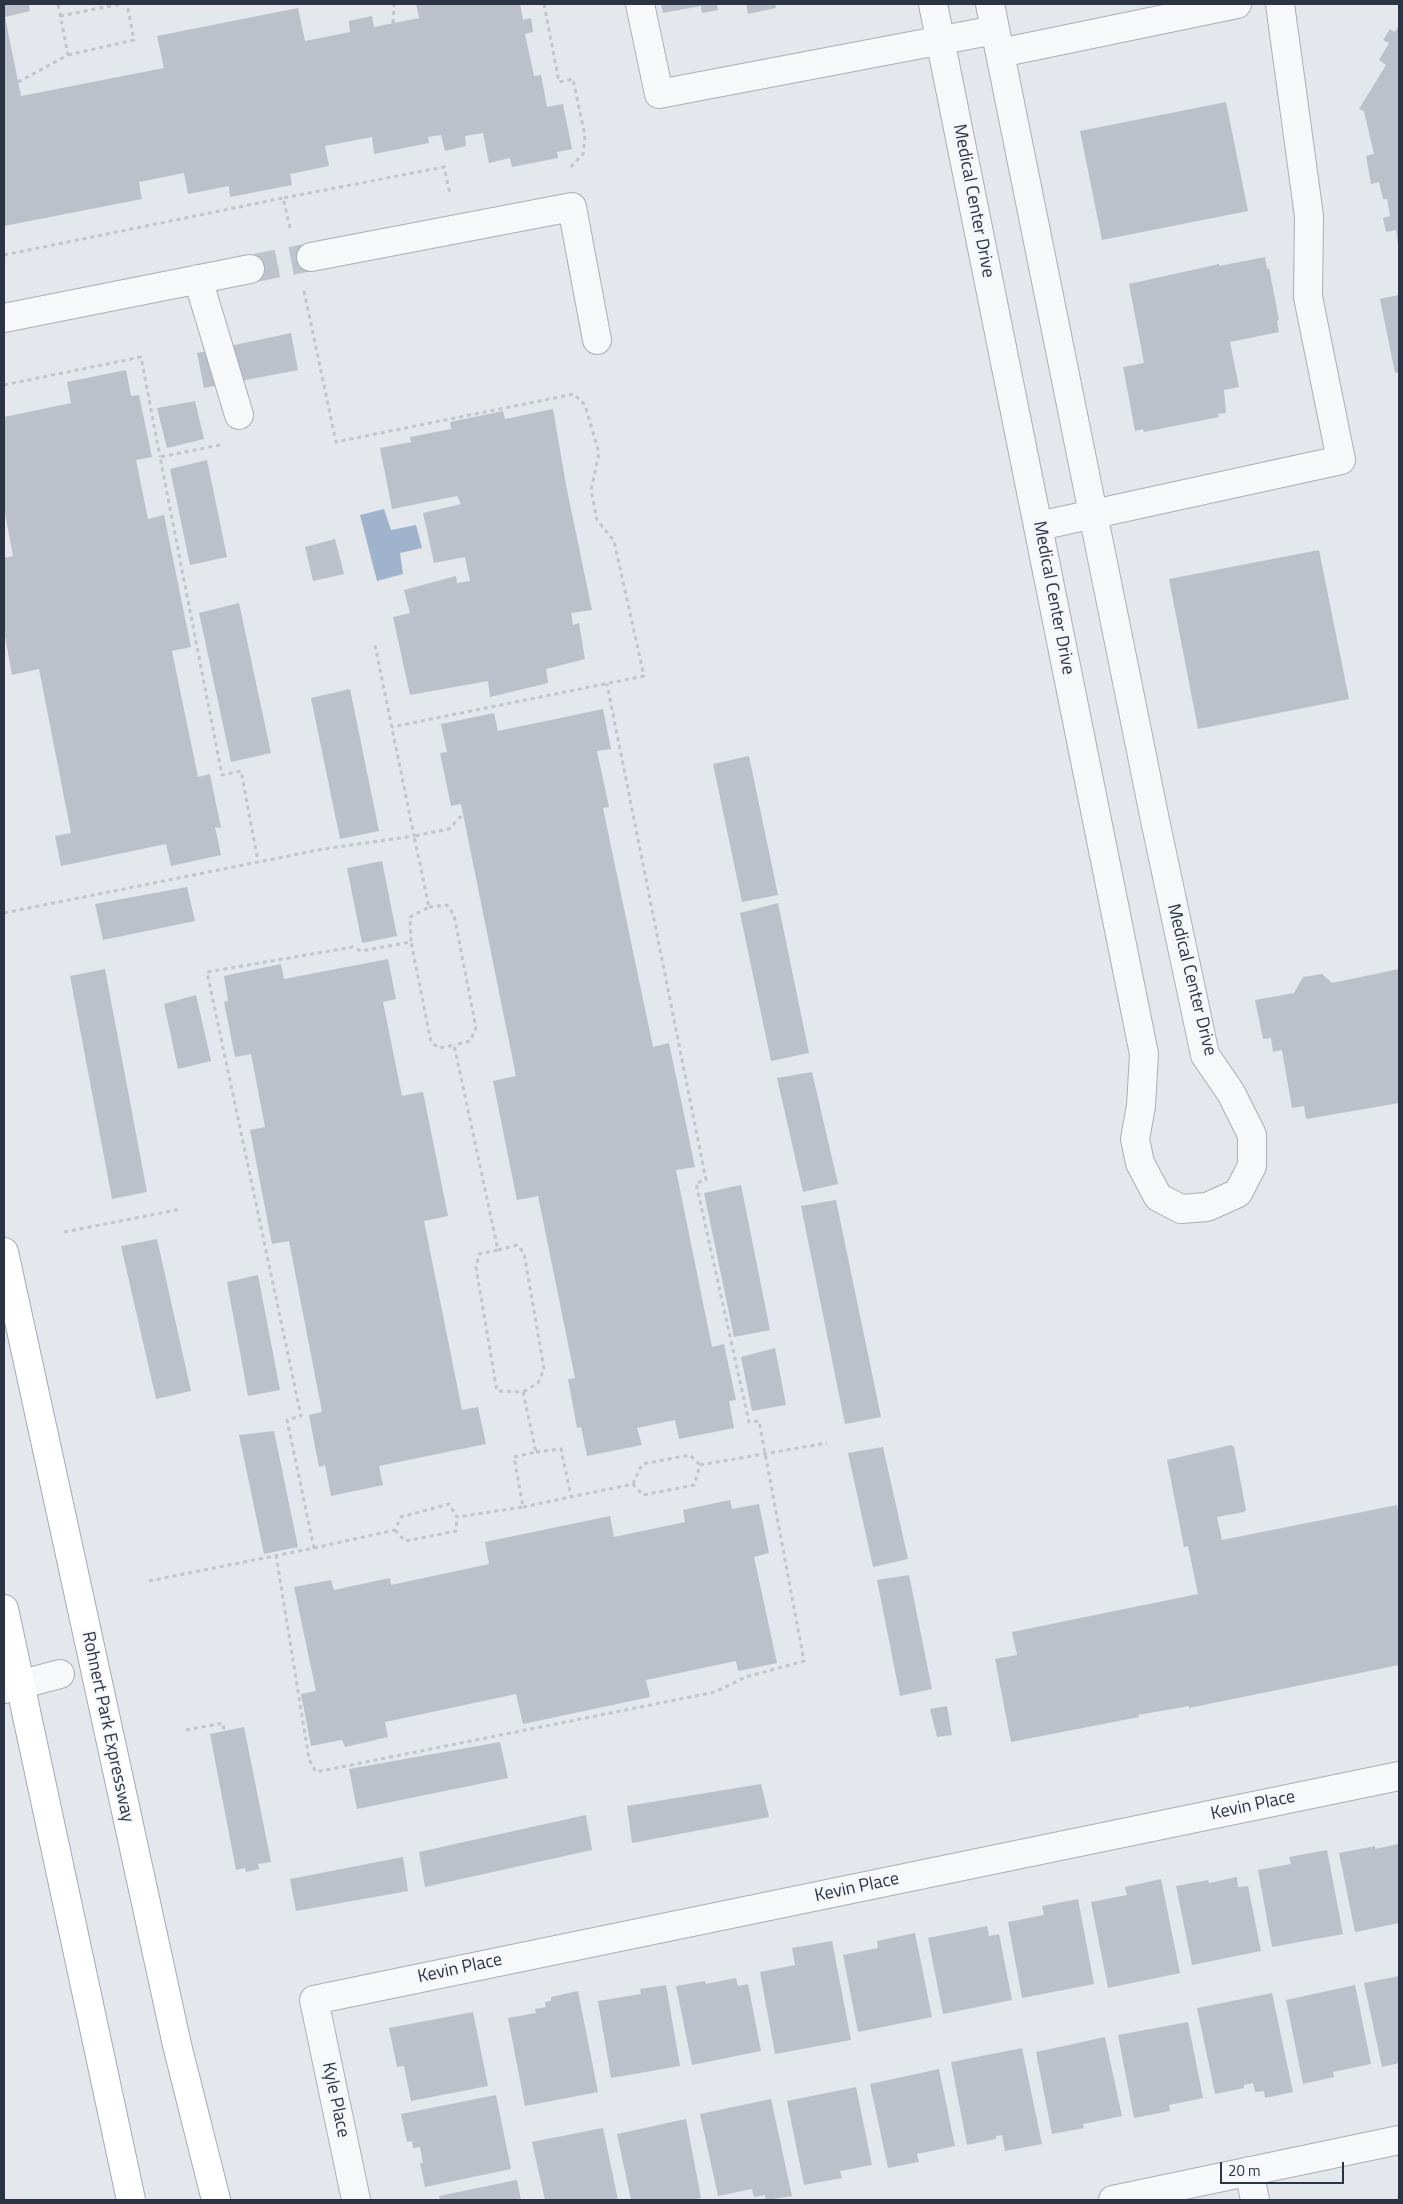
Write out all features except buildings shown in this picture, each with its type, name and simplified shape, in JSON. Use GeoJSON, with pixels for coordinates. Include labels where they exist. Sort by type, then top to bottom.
{"type":"FeatureCollection","features":[{"type":"Feature","properties":{"kind":"main road","name":"Rohnert Park Expressway"},"geometry":{"type":"LineString","coordinates":[[4,1252],[177,2045],[216,2200]]}},
{"type":"Feature","properties":{"kind":"main road"},"geometry":{"type":"LineString","coordinates":[[4,1609],[12,1687],[131,2200]]}},
{"type":"Feature","properties":{"kind":"street"},"geometry":{"type":"LineString","coordinates":[[640,4],[658,94],[995,29],[1237,4]]}},
{"type":"Feature","properties":{"kind":"street","name":"Medical Center Drive"},"geometry":{"type":"LineString","coordinates":[[933,4],[1144,1054],[1141,1106],[1135,1139],[1140,1163],[1158,1197],[1181,1209],[1208,1207],[1238,1193],[1252,1166],[1252,1136],[1231,1093],[1205,1055],[1181,947],[995,29]]}},
{"type":"Feature","properties":{"kind":"street"},"geometry":{"type":"LineString","coordinates":[[1039,526],[1341,460],[1308,297],[1309,216],[1280,4]]}},
{"type":"Feature","properties":{"kind":"street"},"geometry":{"type":"LineString","coordinates":[[311,257],[572,207],[597,340]]}},
{"type":"Feature","properties":{"kind":"street"},"geometry":{"type":"LineString","coordinates":[[4,318],[250,269]]}},
{"type":"Feature","properties":{"kind":"street"},"geometry":{"type":"LineString","coordinates":[[198,279],[239,415]]}},
{"type":"Feature","properties":{"kind":"street"},"geometry":{"type":"LineString","coordinates":[[12,1687],[60,1674]]}},
{"type":"Feature","properties":{"kind":"street","name":"Kevin Place"},"geometry":{"type":"LineString","coordinates":[[314,2000],[1399,1776]]}},
{"type":"Feature","properties":{"kind":"street","name":"Kyle Place"},"geometry":{"type":"LineString","coordinates":[[314,2000],[356,2200]]}},
{"type":"Feature","properties":{"kind":"street"},"geometry":{"type":"LineString","coordinates":[[1113,2200],[1399,2140]]}},
{"type":"Feature","properties":{"kind":"street"},"geometry":{"type":"LineString","coordinates":[[1249,2172],[1255,2200]]}},
{"type":"Feature","properties":{"kind":"path"},"geometry":{"type":"LineString","coordinates":[[58,4],[68,54]]}},
{"type":"Feature","properties":{"kind":"path"},"geometry":{"type":"LineString","coordinates":[[60,16],[121,4]]}},
{"type":"Feature","properties":{"kind":"path"},"geometry":{"type":"LineString","coordinates":[[18,82],[68,54],[134,40],[127,4]]}},
{"type":"Feature","properties":{"kind":"path"},"geometry":{"type":"LineString","coordinates":[[392,23],[394,4]]}},
{"type":"Feature","properties":{"kind":"path"},"geometry":{"type":"LineString","coordinates":[[544,4],[559,82],[573,79],[585,136],[583,154],[567,170]]}},
{"type":"Feature","properties":{"kind":"path"},"geometry":{"type":"LineString","coordinates":[[4,255],[444,167],[451,196]]}},
{"type":"Feature","properties":{"kind":"path"},"geometry":{"type":"LineString","coordinates":[[283,198],[291,234]]}},
{"type":"Feature","properties":{"kind":"path"},"geometry":{"type":"LineString","coordinates":[[304,288],[336,442],[574,394],[585,404],[599,453],[591,490],[597,520],[614,541],[644,676],[392,727]]}},
{"type":"Feature","properties":{"kind":"path"},"geometry":{"type":"LineString","coordinates":[[4,385],[141,358],[222,774],[241,771],[258,862]]}},
{"type":"Feature","properties":{"kind":"path"},"geometry":{"type":"LineString","coordinates":[[160,457],[226,443]]}},
{"type":"Feature","properties":{"kind":"path"},"geometry":{"type":"LineString","coordinates":[[375,645],[429,907]]}},
{"type":"Feature","properties":{"kind":"path"},"geometry":{"type":"LineString","coordinates":[[276,1555],[309,1759],[316,1772],[715,1692],[746,1677],[804,1662],[758,1421],[750,1422],[696,1183],[706,1180],[607,684]]}},
{"type":"Feature","properties":{"kind":"path"},"geometry":{"type":"LineString","coordinates":[[4,913],[323,849],[449,829],[463,814]]}},
{"type":"Feature","properties":{"kind":"path"},"geometry":{"type":"LineString","coordinates":[[447,905],[454,915],[476,1028],[470,1041],[439,1048],[431,1042],[411,942],[410,917],[429,907],[447,905]]}},
{"type":"Feature","properties":{"kind":"path"},"geometry":{"type":"LineString","coordinates":[[314,1548],[287,1420],[301,1416],[207,972],[353,947],[361,951],[411,942]]}},
{"type":"Feature","properties":{"kind":"path"},"geometry":{"type":"LineString","coordinates":[[454,1045],[498,1250]]}},
{"type":"Feature","properties":{"kind":"path"},"geometry":{"type":"LineString","coordinates":[[64,1232],[182,1209]]}},
{"type":"Feature","properties":{"kind":"path"},"geometry":{"type":"LineString","coordinates":[[517,1245],[524,1253],[526,1262],[544,1369],[538,1383],[523,1392],[498,1391],[476,1268],[479,1254],[498,1250],[517,1245]]}},
{"type":"Feature","properties":{"kind":"path"},"geometry":{"type":"LineString","coordinates":[[523,1392],[536,1452]]}},
{"type":"Feature","properties":{"kind":"path"},"geometry":{"type":"LineString","coordinates":[[700,1465],[827,1443]]}},
{"type":"Feature","properties":{"kind":"path"},"geometry":{"type":"LineString","coordinates":[[523,1507],[514,1457],[536,1452],[561,1449],[571,1497]]}},
{"type":"Feature","properties":{"kind":"path"},"geometry":{"type":"LineString","coordinates":[[633,1484],[642,1464],[690,1455],[700,1465]]}},
{"type":"Feature","properties":{"kind":"path"},"geometry":{"type":"LineString","coordinates":[[633,1484],[643,1495],[694,1485],[700,1465]]}},
{"type":"Feature","properties":{"kind":"path"},"geometry":{"type":"LineString","coordinates":[[457,1517],[523,1507],[633,1484]]}},
{"type":"Feature","properties":{"kind":"path"},"geometry":{"type":"LineString","coordinates":[[448,1504],[457,1517],[456,1531],[405,1541],[395,1530],[401,1517],[448,1504]]}},
{"type":"Feature","properties":{"kind":"path"},"geometry":{"type":"LineString","coordinates":[[149,1581],[395,1530]]}},
{"type":"Feature","properties":{"kind":"path"},"geometry":{"type":"LineString","coordinates":[[186,1730],[223,1723],[224,1731]]}},
{"type":"Feature","properties":{"kind":"water"},"geometry":{"type":"Polygon","coordinates":[[[384,509],[391,530],[416,525],[422,548],[400,553],[403,574],[377,581],[360,515],[384,509]]]}},
{"type":"Feature","properties":{"kind":"tunnel"},"geometry":{"type":"LineString","coordinates":[[250,269],[311,257]]}}]}
